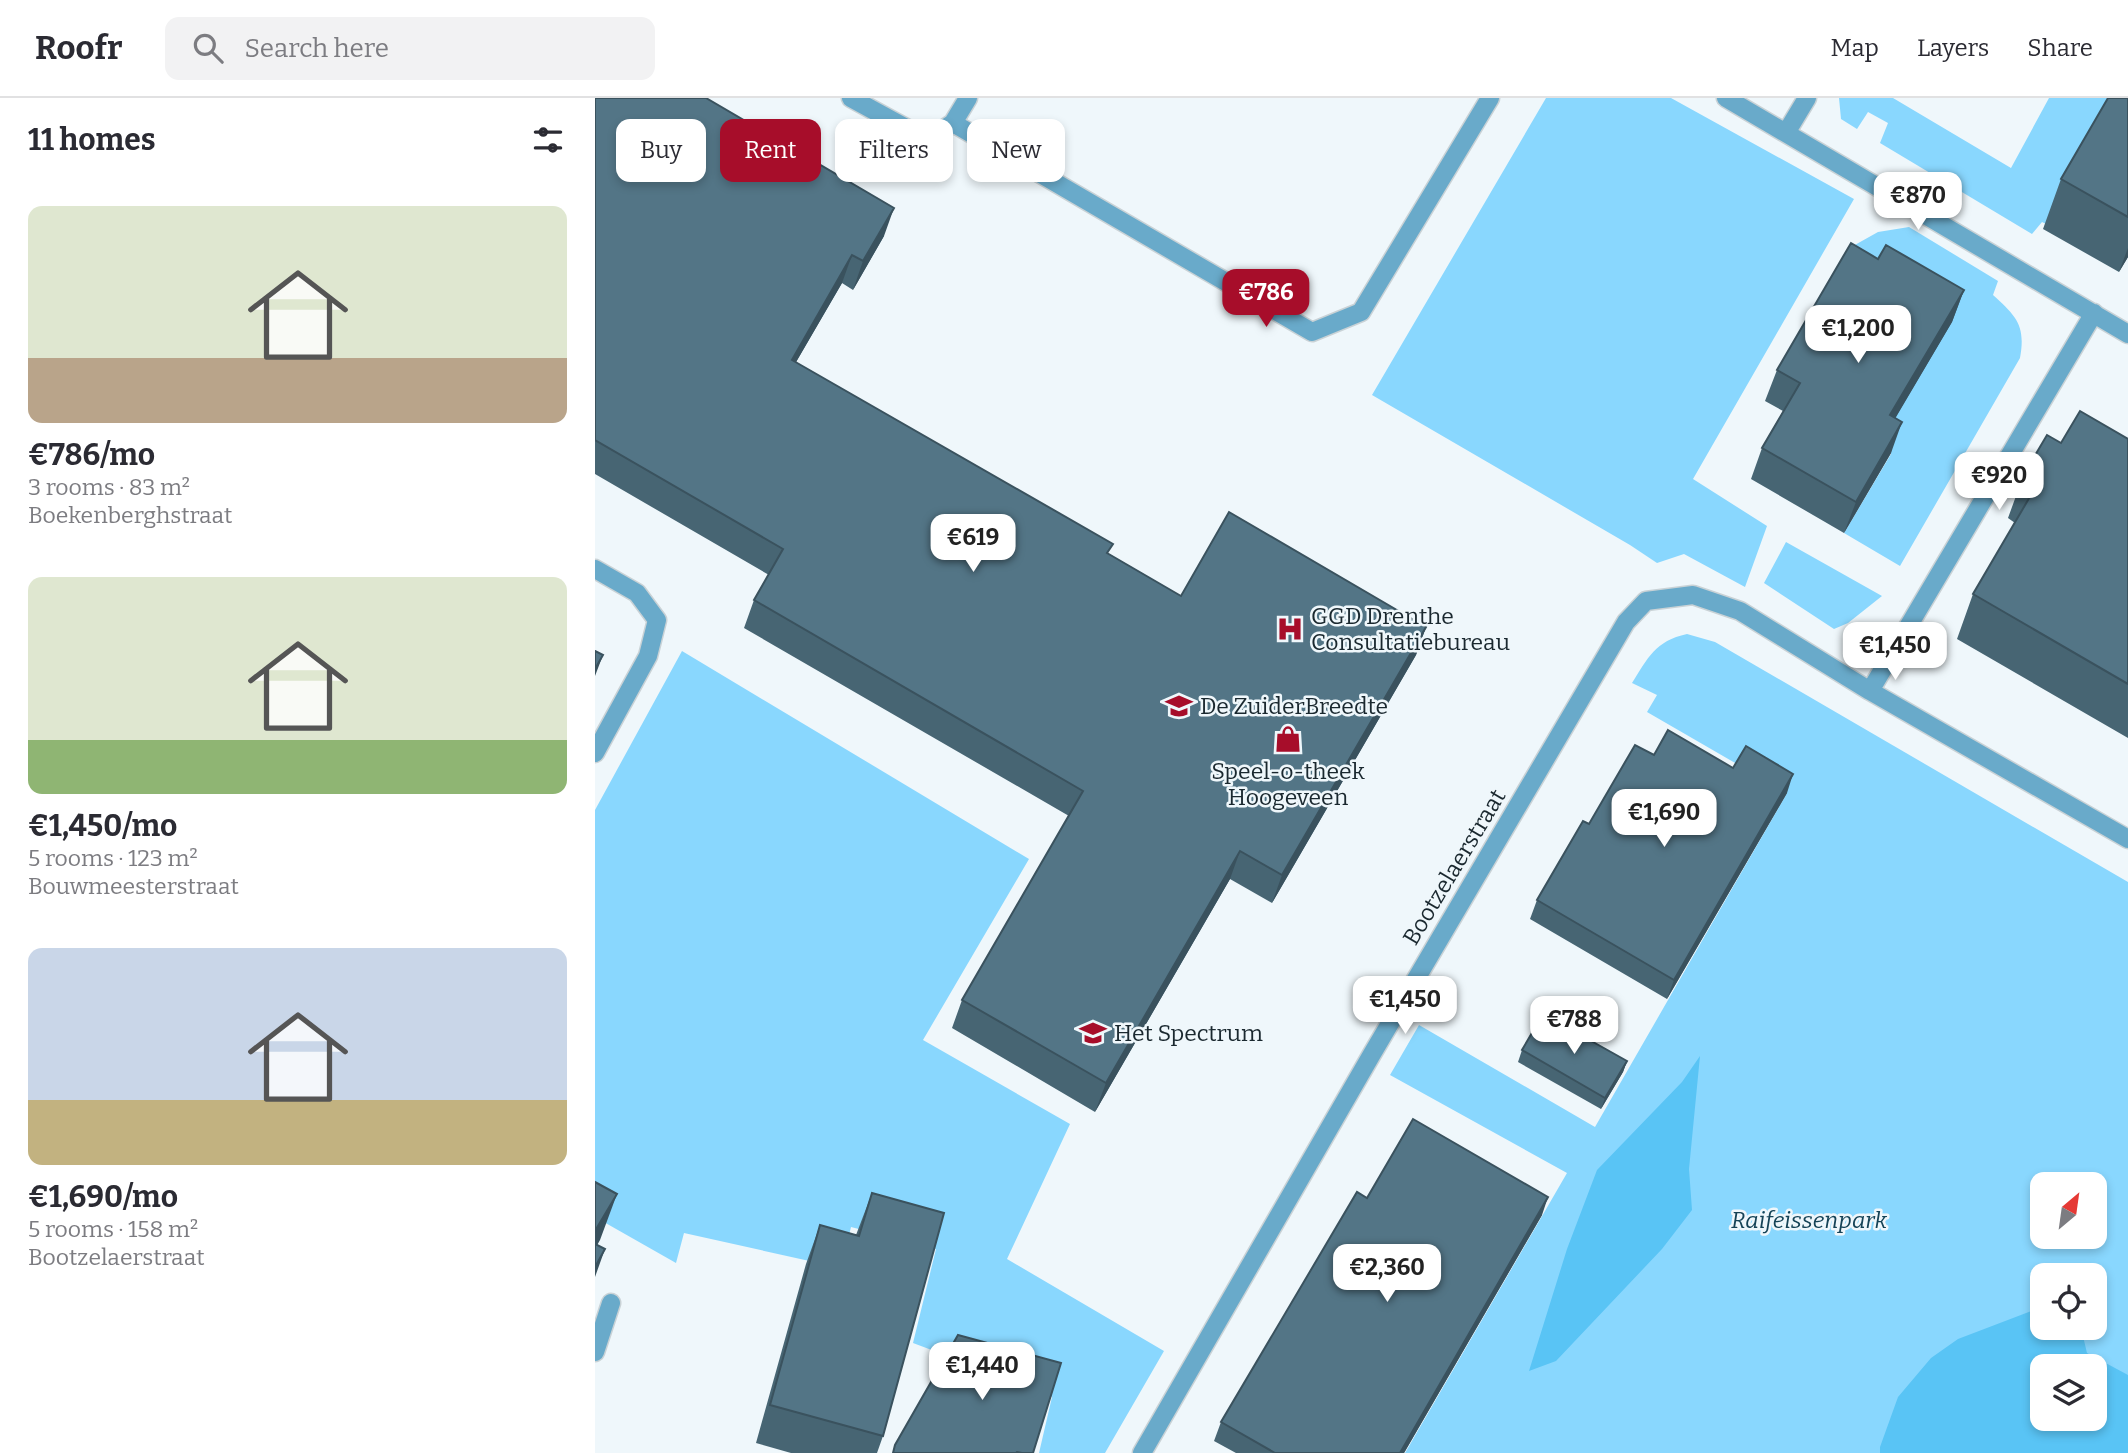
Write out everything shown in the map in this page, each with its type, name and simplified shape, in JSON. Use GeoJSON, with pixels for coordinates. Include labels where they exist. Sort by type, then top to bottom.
{"type":"FeatureCollection","features":[{"type":"Feature","properties":{"kind":"street"},"geometry":{"type":"LineString","coordinates":[[851,98],[889,119]]}},
{"type":"Feature","properties":{"kind":"street"},"geometry":{"type":"LineString","coordinates":[[968,98],[953,123],[1312,332],[1361,312],[1490,98]]}},
{"type":"Feature","properties":{"kind":"street"},"geometry":{"type":"LineString","coordinates":[[1726,98],[2128,334]]}},
{"type":"Feature","properties":{"kind":"street"},"geometry":{"type":"LineString","coordinates":[[1786,133],[1807,98]]}},
{"type":"Feature","properties":{"kind":"street"},"geometry":{"type":"LineString","coordinates":[[2094,313],[1870,691],[2128,839]]}},
{"type":"Feature","properties":{"kind":"street"},"geometry":{"type":"LineString","coordinates":[[595,569],[637,593],[657,620],[648,656],[595,753]]}},
{"type":"Feature","properties":{"kind":"street","name":"Bootzelaerstraat"},"geometry":{"type":"LineString","coordinates":[[1142,1453],[1626,622],[1646,601],[1693,595],[1739,611],[1870,691]]}},
{"type":"Feature","properties":{"kind":"street"},"geometry":{"type":"LineString","coordinates":[[595,1352],[611,1303]]}},
{"type":"Feature","properties":{"kind":"green space"},"geometry":{"type":"Polygon","coordinates":[[[1546,98],[1671,98],[1854,199],[1693,479],[1767,526],[1745,587],[1684,554],[1657,563],[1372,395],[1546,98]]]}},
{"type":"Feature","properties":{"kind":"green space"},"geometry":{"type":"Polygon","coordinates":[[[1839,98],[1893,98],[2011,168],[2049,98],[2118,98],[2046,224],[2042,222],[2032,234],[1880,143],[1888,123],[1868,112],[1857,129],[1841,119],[1839,98]]]}},
{"type":"Feature","properties":{"kind":"green space"},"geometry":{"type":"Polygon","coordinates":[[[1909,227],[1998,281],[1993,295],[2017,322],[2022,347],[2020,358],[1900,566],[1844,533],[1891,454],[1853,246],[1878,232],[1909,227]]]}},
{"type":"Feature","properties":{"kind":"green space"},"geometry":{"type":"Polygon","coordinates":[[[1786,542],[1882,596],[1848,623],[1834,629],[1764,583],[1786,542]]]}},
{"type":"Feature","properties":{"kind":"green space","name":"Raifeissenpark"},"geometry":{"type":"Polygon","coordinates":[[[1687,634],[1715,642],[2128,882],[2128,1453],[1405,1453],[1567,1173],[1390,1075],[1419,1025],[1595,1127],[1787,793],[1647,712],[1657,695],[1632,683],[1653,652],[1667,641],[1687,634]]]}},
{"type":"Feature","properties":{"kind":"green space"},"geometry":{"type":"Polygon","coordinates":[[[682,651],[1029,859],[923,1040],[1070,1124],[1007,1259],[1164,1351],[1105,1453],[1039,1453],[1052,1397],[943,1370],[945,1355],[913,1343],[936,1249],[851,1227],[841,1268],[684,1233],[676,1263],[595,1217],[595,810],[682,651]]]}},
{"type":"Feature","properties":{"kind":"shaded area"},"geometry":{"type":"Polygon","coordinates":[[[1700,1056],[1689,1169],[1692,1210],[1662,1249],[1556,1361],[1529,1371],[1567,1249],[1597,1170],[1682,1082],[1700,1056]]]}},
{"type":"Feature","properties":{"kind":"shaded area"},"geometry":{"type":"Polygon","coordinates":[[[2030,1312],[2030,1340],[2084,1340],[2089,1354],[2030,1354],[2030,1431],[2107,1431],[2107,1364],[2128,1375],[2128,1453],[1880,1453],[1898,1397],[1931,1358],[1958,1339],[2030,1312]]]}},
{"type":"Feature","properties":{"kind":"building"},"geometry":{"type":"Polygon","coordinates":[[[595,98],[706,98],[742,119],[720,119],[720,182],[821,182],[821,165],[835,173],[835,182],[850,182],[894,208],[863,261],[852,255],[792,360],[1113,544],[1107,553],[1181,596],[1229,512],[1426,627],[1282,875],[1240,851],[1106,1083],[962,1000],[1083,791],[754,600],[783,549],[595,440],[595,98]]]}},
{"type":"Feature","properties":{"kind":"building"},"geometry":{"type":"Polygon","coordinates":[[[2108,98],[2128,98],[2128,217],[2061,179],[2108,98]]]}},
{"type":"Feature","properties":{"kind":"building"},"geometry":{"type":"Polygon","coordinates":[[[1851,243],[1878,259],[1886,245],[1964,290],[1890,415],[1902,422],[1856,502],[1762,448],[1800,383],[1777,370],[1851,243]]]}},
{"type":"Feature","properties":{"kind":"building"},"geometry":{"type":"Polygon","coordinates":[[[2080,411],[2128,439],[2128,684],[1973,594],[2038,483],[2024,474],[2047,435],[2061,443],[2080,411]]]}},
{"type":"Feature","properties":{"kind":"building"},"geometry":{"type":"Polygon","coordinates":[[[595,651],[603,655],[595,669],[595,651]]]}},
{"type":"Feature","properties":{"kind":"building"},"geometry":{"type":"Polygon","coordinates":[[[1668,730],[1733,768],[1746,746],[1793,774],[1674,980],[1537,900],[1583,821],[1589,824],[1635,745],[1654,755],[1668,730]]]}},
{"type":"Feature","properties":{"kind":"building"},"geometry":{"type":"Polygon","coordinates":[[[1543,1014],[1627,1061],[1605,1098],[1522,1050],[1543,1014]]]}},
{"type":"Feature","properties":{"kind":"building"},"geometry":{"type":"Polygon","coordinates":[[[1413,1119],[1548,1197],[1400,1453],[1275,1453],[1221,1422],[1357,1192],[1367,1198],[1413,1119]]]}},
{"type":"Feature","properties":{"kind":"building"},"geometry":{"type":"Polygon","coordinates":[[[595,1182],[617,1194],[595,1231],[595,1182]]]}},
{"type":"Feature","properties":{"kind":"building"},"geometry":{"type":"Polygon","coordinates":[[[872,1193],[944,1213],[883,1436],[770,1405],[820,1225],[859,1236],[872,1193]]]}},
{"type":"Feature","properties":{"kind":"building"},"geometry":{"type":"Polygon","coordinates":[[[595,1244],[605,1249],[595,1267],[595,1244]]]}},
{"type":"Feature","properties":{"kind":"building"},"geometry":{"type":"Polygon","coordinates":[[[958,1335],[1061,1363],[1033,1453],[893,1453],[895,1445],[958,1335]]]}},
{"type":"Feature","properties":{"kind":"place","name":"GGD Drenthe Consultatiebureau"},"geometry":{"type":"Point","coordinates":[1290,629]}},
{"type":"Feature","properties":{"kind":"place","name":"De ZuiderBreedte"},"geometry":{"type":"Point","coordinates":[1179,706]}},
{"type":"Feature","properties":{"kind":"place","name":"Speel-o-theek Hoogeveen"},"geometry":{"type":"Point","coordinates":[1288,739]}},
{"type":"Feature","properties":{"kind":"place","name":"Het Spectrum"},"geometry":{"type":"Point","coordinates":[1093,1033]}}]}
